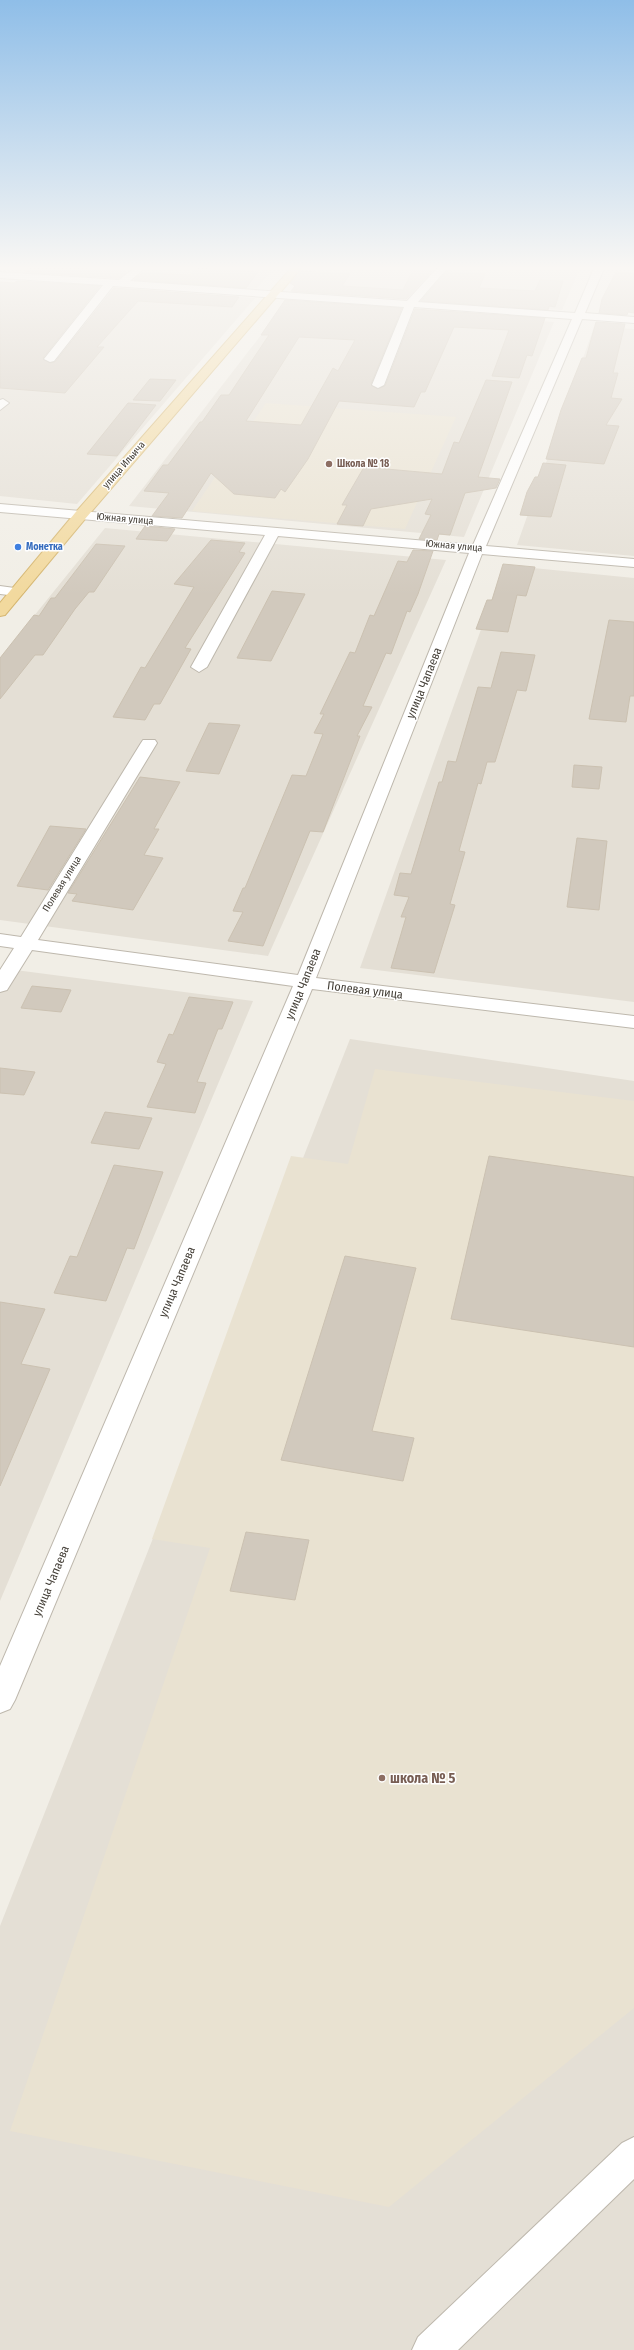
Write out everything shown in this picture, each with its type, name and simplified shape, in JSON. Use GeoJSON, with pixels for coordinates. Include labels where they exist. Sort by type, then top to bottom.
{"type":"FeatureCollection","features":[{"type":"Feature","properties":{"kind":"main road","name":"улица Ильича"},"geometry":{"type":"LineString","coordinates":[[0,612],[80,516],[203,376]]}},
{"type":"Feature","properties":{"kind":"street"},"geometry":{"type":"LineString","coordinates":[[378,385],[382,376]]}},
{"type":"Feature","properties":{"kind":"street","name":"улица Чапаева"},"geometry":{"type":"LineString","coordinates":[[0,1700],[305,982],[478,548],[553,376]]}},
{"type":"Feature","properties":{"kind":"street","name":"Южная улица"},"geometry":{"type":"LineString","coordinates":[[0,508],[80,516],[478,548],[634,563]]}},
{"type":"Feature","properties":{"kind":"street"},"geometry":{"type":"LineString","coordinates":[[199,667],[274,532]]}},
{"type":"Feature","properties":{"kind":"street"},"geometry":{"type":"LineString","coordinates":[[0,590],[16,592]]}},
{"type":"Feature","properties":{"kind":"street","name":"Полевая улица"},"geometry":{"type":"LineString","coordinates":[[0,986],[149,743]]}},
{"type":"Feature","properties":{"kind":"street","name":"Полевая улица"},"geometry":{"type":"LineString","coordinates":[[0,940],[305,982],[634,1022]]}},
{"type":"Feature","properties":{"kind":"street"},"geometry":{"type":"LineString","coordinates":[[431,2350],[634,2155]]}},
{"type":"Feature","properties":{"kind":"shaded area"},"geometry":{"type":"Polygon","coordinates":[[[0,376],[188,376],[77,504],[0,496],[0,376]]]}},
{"type":"Feature","properties":{"kind":"shaded area"},"geometry":{"type":"Polygon","coordinates":[[[230,376],[532,376],[464,537],[129,506],[230,376]]]}},
{"type":"Feature","properties":{"kind":"shaded area"},"geometry":{"type":"Polygon","coordinates":[[[577,376],[634,376],[634,556],[517,545],[577,376]]]}},
{"type":"Feature","properties":{"kind":"shaded area","name":"Школа № 18"},"geometry":{"type":"Polygon","coordinates":[[[266,403],[456,417],[405,529],[192,511],[266,403]]]}},
{"type":"Feature","properties":{"kind":"shaded area"},"geometry":{"type":"Polygon","coordinates":[[[105,528],[446,560],[268,956],[0,920],[0,658],[105,528]]]}},
{"type":"Feature","properties":{"kind":"shaded area"},"geometry":{"type":"Polygon","coordinates":[[[504,565],[634,578],[634,1002],[360,968],[504,565]]]}},
{"type":"Feature","properties":{"kind":"shaded area"},"geometry":{"type":"Polygon","coordinates":[[[0,968],[253,1001],[0,1601],[0,968]]]}},
{"type":"Feature","properties":{"kind":"shaded area","name":"школа № 5"},"geometry":{"type":"Polygon","coordinates":[[[350,1039],[634,1081],[634,2350],[0,2350],[0,1926],[350,1039]]]}},
{"type":"Feature","properties":{"kind":"shaded area","name":"школа № 5"},"geometry":{"type":"Polygon","coordinates":[[[375,1069],[634,1101],[634,2008],[389,2207],[10,2131],[210,1548],[152,1539],[291,1156],[348,1164],[375,1069]]]}},
{"type":"Feature","properties":{"kind":"building"},"geometry":{"type":"Polygon","coordinates":[[[0,376],[80,376],[65,393],[0,388],[0,376]]]}},
{"type":"Feature","properties":{"kind":"building"},"geometry":{"type":"Polygon","coordinates":[[[242,376],[275,376],[246,421],[301,425],[329,376],[374,376],[371,384],[377,389],[385,386],[389,376],[432,376],[425,392],[421,392],[414,407],[339,401],[308,459],[285,492],[281,489],[275,498],[234,494],[211,473],[182,518],[152,516],[169,493],[144,491],[163,465],[168,465],[221,395],[229,395],[242,376]]]}},
{"type":"Feature","properties":{"kind":"building"},"geometry":{"type":"Polygon","coordinates":[[[492,376],[520,376],[519,378],[492,376]]]}},
{"type":"Feature","properties":{"kind":"building"},"geometry":{"type":"Polygon","coordinates":[[[575,376],[617,376],[611,398],[622,399],[606,425],[619,426],[604,464],[546,459],[561,410],[575,376]]]}},
{"type":"Feature","properties":{"kind":"building"},"geometry":{"type":"Polygon","coordinates":[[[150,379],[176,380],[160,401],[133,400],[150,379]]]}},
{"type":"Feature","properties":{"kind":"building"},"geometry":{"type":"Polygon","coordinates":[[[486,380],[512,382],[478,477],[500,479],[496,488],[465,493],[450,535],[439,534],[437,540],[419,539],[431,515],[425,514],[432,499],[371,509],[363,526],[337,524],[347,505],[342,505],[364,467],[442,474],[454,442],[459,443],[486,380]]]}},
{"type":"Feature","properties":{"kind":"building"},"geometry":{"type":"Polygon","coordinates":[[[128,403],[156,405],[117,456],[87,454],[128,403]]]}},
{"type":"Feature","properties":{"kind":"building"},"geometry":{"type":"Polygon","coordinates":[[[543,463],[566,465],[551,517],[520,515],[527,492],[535,477],[538,477],[543,463]]]}},
{"type":"Feature","properties":{"kind":"building"},"geometry":{"type":"Polygon","coordinates":[[[145,526],[175,529],[167,541],[136,539],[145,526]]]}},
{"type":"Feature","properties":{"kind":"building"},"geometry":{"type":"Polygon","coordinates":[[[211,540],[245,543],[239,552],[245,553],[185,648],[191,649],[160,704],[154,704],[145,720],[113,717],[141,667],[145,668],[194,587],[174,584],[211,540]]]}},
{"type":"Feature","properties":{"kind":"building"},"geometry":{"type":"Polygon","coordinates":[[[96,544],[125,546],[94,592],[89,592],[75,609],[43,655],[35,655],[0,699],[0,658],[34,615],[39,616],[51,598],[55,598],[96,544]]]}},
{"type":"Feature","properties":{"kind":"building"},"geometry":{"type":"Polygon","coordinates":[[[413,550],[433,551],[410,612],[407,611],[391,654],[386,653],[363,706],[372,707],[357,736],[360,736],[323,832],[310,831],[263,946],[228,941],[243,912],[233,911],[243,888],[245,888],[292,775],[306,776],[323,734],[314,733],[324,714],[320,714],[350,652],[355,653],[370,615],[374,616],[398,561],[407,562],[413,550]]]}},
{"type":"Feature","properties":{"kind":"building"},"geometry":{"type":"Polygon","coordinates":[[[503,564],[535,567],[526,596],[517,595],[508,632],[476,629],[487,600],[492,600],[503,564]]]}},
{"type":"Feature","properties":{"kind":"building"},"geometry":{"type":"Polygon","coordinates":[[[272,591],[305,594],[271,661],[237,658],[272,591]]]}},
{"type":"Feature","properties":{"kind":"building"},"geometry":{"type":"Polygon","coordinates":[[[609,620],[634,622],[634,696],[630,696],[626,722],[589,719],[609,620]]]}},
{"type":"Feature","properties":{"kind":"building"},"geometry":{"type":"Polygon","coordinates":[[[501,652],[535,655],[526,691],[517,690],[495,762],[487,762],[481,784],[478,783],[459,851],[465,852],[450,904],[455,905],[434,973],[391,968],[406,917],[401,917],[409,897],[394,895],[400,873],[411,874],[439,782],[442,782],[448,761],[456,762],[478,687],[491,688],[501,652]]]}},
{"type":"Feature","properties":{"kind":"building"},"geometry":{"type":"Polygon","coordinates":[[[209,723],[240,725],[219,774],[186,771],[209,723]]]}},
{"type":"Feature","properties":{"kind":"building"},"geometry":{"type":"Polygon","coordinates":[[[574,765],[602,767],[599,789],[572,787],[574,765]]]}},
{"type":"Feature","properties":{"kind":"building"},"geometry":{"type":"Polygon","coordinates":[[[140,777],[180,782],[154,829],[159,829],[144,855],[163,858],[133,910],[72,901],[77,894],[68,893],[140,777]]]}},
{"type":"Feature","properties":{"kind":"building"},"geometry":{"type":"Polygon","coordinates":[[[50,826],[86,829],[48,890],[17,886],[50,826]]]}},
{"type":"Feature","properties":{"kind":"building"},"geometry":{"type":"Polygon","coordinates":[[[577,838],[607,841],[599,910],[567,907],[577,838]]]}},
{"type":"Feature","properties":{"kind":"building"},"geometry":{"type":"Polygon","coordinates":[[[32,986],[71,990],[61,1012],[21,1008],[32,986]]]}},
{"type":"Feature","properties":{"kind":"building"},"geometry":{"type":"Polygon","coordinates":[[[189,997],[233,1002],[222,1029],[218,1029],[197,1082],[206,1083],[195,1113],[147,1107],[166,1064],[157,1062],[169,1034],[173,1035],[189,997]]]}},
{"type":"Feature","properties":{"kind":"building"},"geometry":{"type":"Polygon","coordinates":[[[0,1068],[35,1072],[24,1095],[0,1093],[0,1068]]]}},
{"type":"Feature","properties":{"kind":"building"},"geometry":{"type":"Polygon","coordinates":[[[105,1112],[152,1118],[139,1149],[91,1143],[105,1112]]]}},
{"type":"Feature","properties":{"kind":"building"},"geometry":{"type":"Polygon","coordinates":[[[489,1156],[634,1177],[634,1347],[451,1319],[489,1156]]]}},
{"type":"Feature","properties":{"kind":"building"},"geometry":{"type":"Polygon","coordinates":[[[114,1165],[163,1172],[134,1249],[127,1248],[106,1301],[54,1293],[70,1256],[77,1257],[114,1165]]]}},
{"type":"Feature","properties":{"kind":"building"},"geometry":{"type":"Polygon","coordinates":[[[345,1256],[416,1268],[372,1431],[414,1438],[403,1481],[281,1460],[345,1256]]]}},
{"type":"Feature","properties":{"kind":"building"},"geometry":{"type":"Polygon","coordinates":[[[0,1302],[45,1309],[21,1364],[50,1369],[0,1486],[0,1302]]]}},
{"type":"Feature","properties":{"kind":"building"},"geometry":{"type":"Polygon","coordinates":[[[246,1532],[309,1540],[295,1600],[230,1591],[246,1532]]]}},
{"type":"Feature","properties":{"kind":"place","name":"Школа № 18"},"geometry":{"type":"Point","coordinates":[329,464]}},
{"type":"Feature","properties":{"kind":"place","name":"Монетка"},"geometry":{"type":"Point","coordinates":[18,547]}},
{"type":"Feature","properties":{"kind":"place","name":"школа № 5"},"geometry":{"type":"Point","coordinates":[382,1778]}}]}
